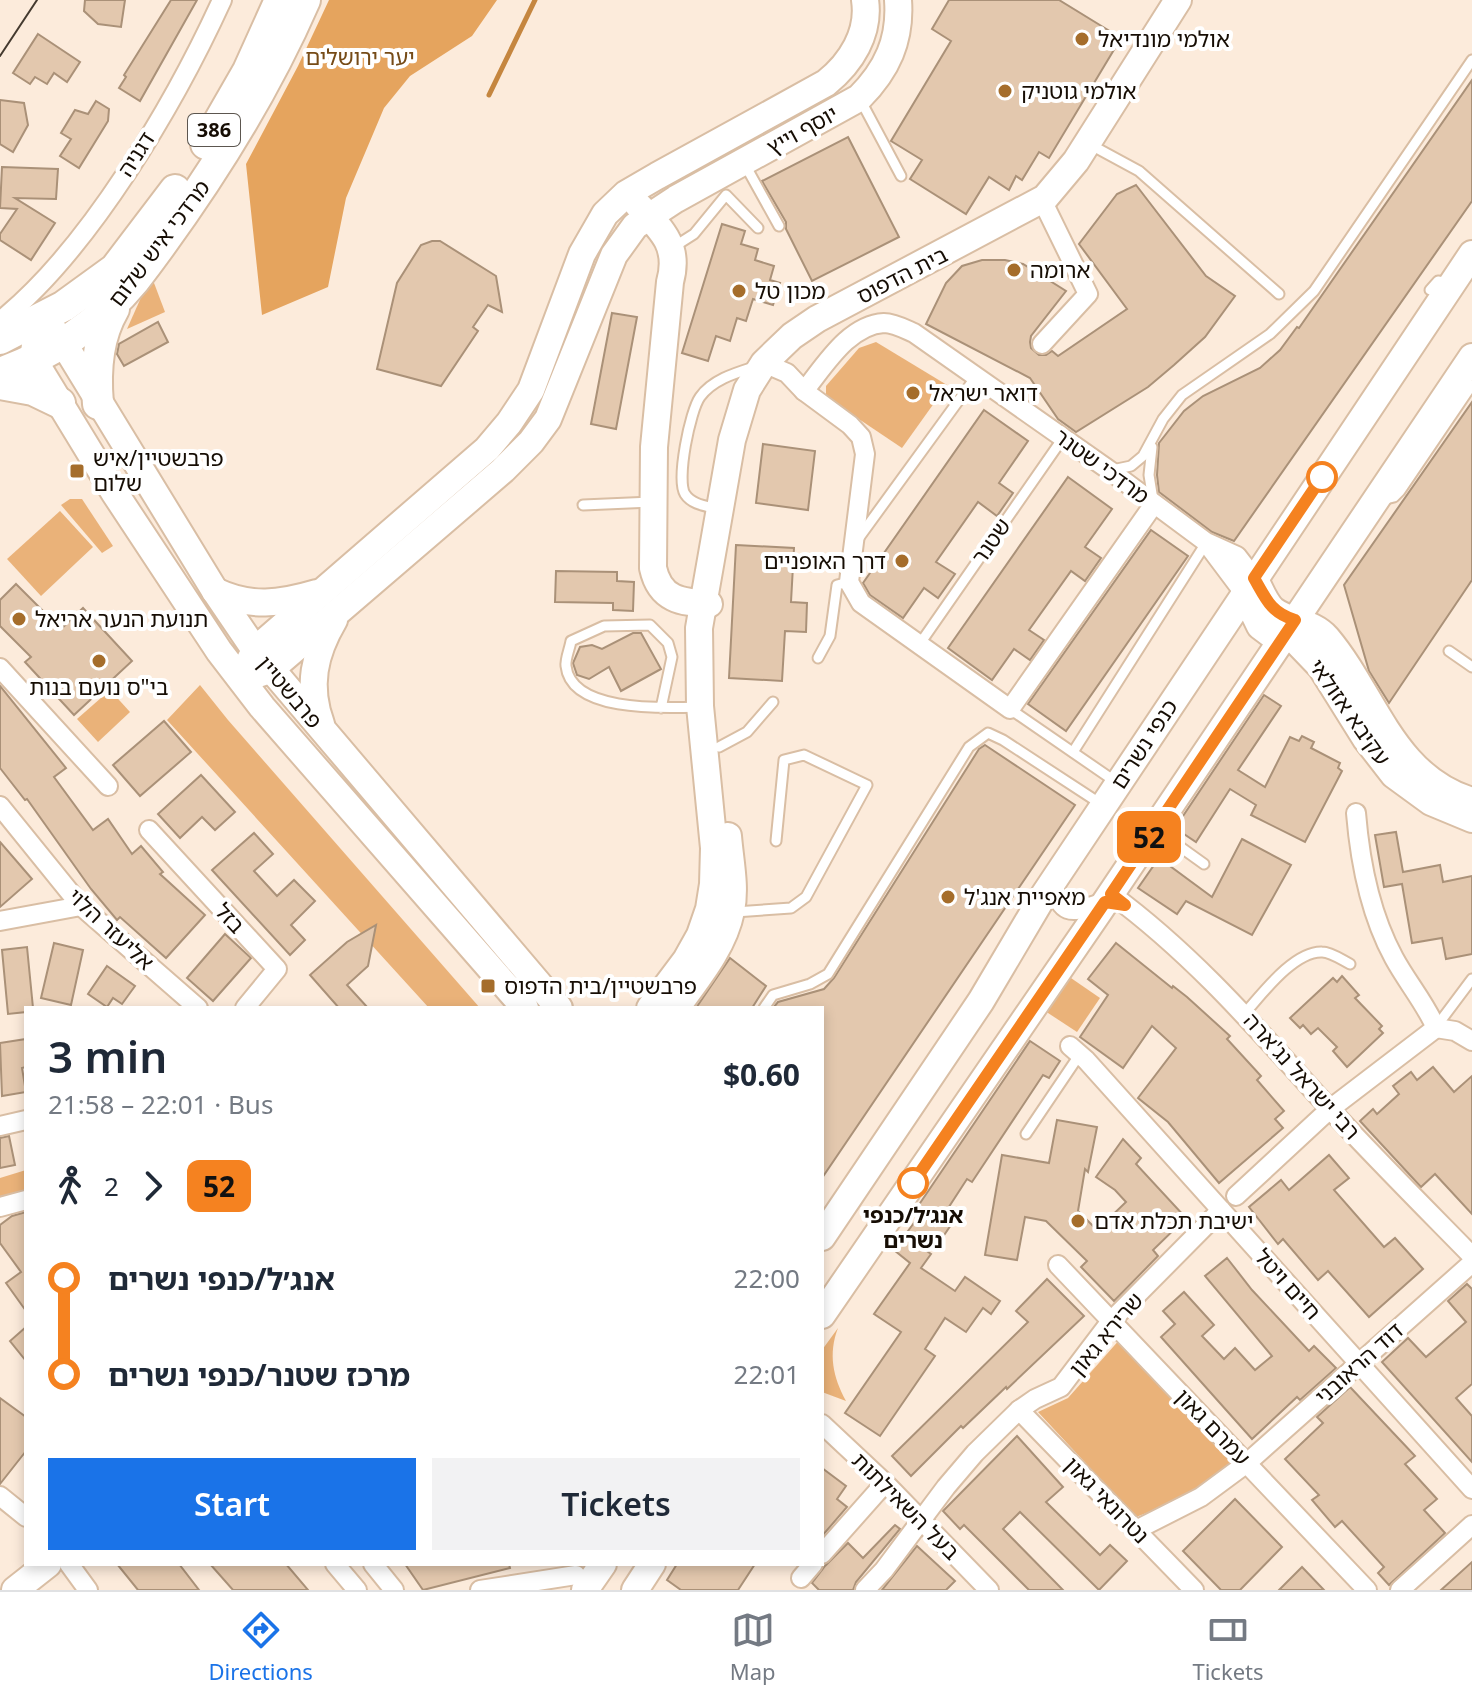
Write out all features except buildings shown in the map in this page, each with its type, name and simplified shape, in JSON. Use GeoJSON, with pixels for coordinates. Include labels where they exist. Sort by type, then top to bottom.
{"type":"FeatureCollection","features":[{"type":"Feature","properties":{"kind":"main road","name":"מרדכי איש שלום"},"geometry":{"type":"LineString","coordinates":[[36,306],[100,281],[131,251],[221,120],[248,71],[280,0]]}},
{"type":"Feature","properties":{"kind":"main road","name":"מרדכי איש שלום"},"geometry":{"type":"LineString","coordinates":[[64,344],[91,326],[118,301],[151,259],[261,93],[305,0]]}},
{"type":"Feature","properties":{"kind":"main road"},"geometry":{"type":"LineString","coordinates":[[98,404],[98,359],[109,316],[118,301]]}},
{"type":"Feature","properties":{"kind":"main road","name":"386"},"geometry":{"type":"LineString","coordinates":[[0,339],[36,306]]}},
{"type":"Feature","properties":{"kind":"main road","name":"386"},"geometry":{"type":"LineString","coordinates":[[0,373],[64,344]]}},
{"type":"Feature","properties":{"kind":"main road"},"geometry":{"type":"LineString","coordinates":[[0,384],[33,390],[60,403]]}},
{"type":"Feature","properties":{"kind":"street","name":"דגניה"},"geometry":{"type":"LineString","coordinates":[[0,321],[36,306],[144,145],[205,38],[222,0]]}},
{"type":"Feature","properties":{"kind":"street","name":"יוסף וייץ"},"geometry":{"type":"LineString","coordinates":[[334,599],[487,449],[509,423],[531,390],[567,291],[595,227],[605,214],[626,194],[826,83],[838,73],[857,47],[866,10],[865,0]]}},
{"type":"Feature","properties":{"kind":"street","name":"יוסף וייץ"},"geometry":{"type":"LineString","coordinates":[[643,219],[859,98],[872,85],[897,40],[898,0]]}},
{"type":"Feature","properties":{"kind":"street","name":"בית הדפוס"},"geometry":{"type":"LineString","coordinates":[[658,1006],[700,935],[711,896],[714,848],[700,706],[698,647],[718,509],[739,412],[747,390],[764,363],[792,336],[817,319],[1042,200],[1076,161],[1178,0]]}},
{"type":"Feature","properties":{"kind":"street"},"geometry":{"type":"LineString","coordinates":[[626,194],[665,261],[670,282]]}},
{"type":"Feature","properties":{"kind":"street"},"geometry":{"type":"LineString","coordinates":[[1042,200],[1088,294],[1042,344]]}},
{"type":"Feature","properties":{"kind":"street"},"geometry":{"type":"LineString","coordinates":[[643,219],[672,248],[674,260],[654,447],[653,563],[667,584],[706,599]]}},
{"type":"Feature","properties":{"kind":"street"},"geometry":{"type":"LineString","coordinates":[[240,680],[334,599],[503,470],[531,442],[548,419],[614,255],[624,238],[643,219]]}},
{"type":"Feature","properties":{"kind":"street","name":"כנפי נשרים"},"geometry":{"type":"LineString","coordinates":[[824,1234],[981,1001],[1053,882],[1441,287],[1472,254]]}},
{"type":"Feature","properties":{"kind":"street","name":"פרבשטיין"},"geometry":{"type":"LineString","coordinates":[[36,306],[64,344],[215,591],[262,660],[557,1006]]}},
{"type":"Feature","properties":{"kind":"street"},"geometry":{"type":"LineString","coordinates":[[33,359],[37,332],[36,306]]}},
{"type":"Feature","properties":{"kind":"street","name":"מרדכי שטנר"},"geometry":{"type":"LineString","coordinates":[[804,391],[838,350],[866,328],[884,323],[914,333],[1206,542],[1249,585]]}},
{"type":"Feature","properties":{"kind":"street"},"geometry":{"type":"LineString","coordinates":[[824,1312],[1113,900],[1155,829],[1472,357]]}},
{"type":"Feature","properties":{"kind":"street","name":"פרבשטיין"},"geometry":{"type":"LineString","coordinates":[[33,359],[130,518],[240,680],[523,1006]]}},
{"type":"Feature","properties":{"kind":"street"},"geometry":{"type":"LineString","coordinates":[[764,363],[792,376],[804,391],[850,425],[861,437],[865,454],[849,582],[861,603],[1010,709],[1154,504]]}},
{"type":"Feature","properties":{"kind":"street"},"geometry":{"type":"LineString","coordinates":[[1261,671],[1278,662],[1293,659],[1328,658],[1322,580]]}},
{"type":"Feature","properties":{"kind":"street","name":"עקיבא אזולאי"},"geometry":{"type":"LineString","coordinates":[[1249,585],[1260,626],[1272,635],[1289,629],[1317,629],[1366,739],[1394,775],[1431,802],[1472,819]]}},
{"type":"Feature","properties":{"kind":"street"},"geometry":{"type":"LineString","coordinates":[[215,591],[232,599],[258,604],[299,598],[334,599]]}},
{"type":"Feature","properties":{"kind":"street"},"geometry":{"type":"LineString","coordinates":[[326,734],[315,705],[313,675],[334,599]]}},
{"type":"Feature","properties":{"kind":"street","name":"בית הדפוס"},"geometry":{"type":"LineString","coordinates":[[658,1006],[713,955],[731,912],[732,879],[706,599]]}},
{"type":"Feature","properties":{"kind":"street","name":"עקיבא אזולאי"},"geometry":{"type":"LineString","coordinates":[[1328,658],[1409,762],[1437,784],[1472,801]]}},
{"type":"Feature","properties":{"kind":"street"},"geometry":{"type":"LineString","coordinates":[[0,668],[108,786]]}},
{"type":"Feature","properties":{"kind":"street","name":"אליעזר הלוי"},"geometry":{"type":"LineString","coordinates":[[0,806],[81,906],[196,1006]]}},
{"type":"Feature","properties":{"kind":"street"},"geometry":{"type":"LineString","coordinates":[[1356,813],[1363,868],[1374,911],[1393,957],[1436,1028]]}},
{"type":"Feature","properties":{"kind":"street","name":"בזל"},"geometry":{"type":"LineString","coordinates":[[149,830],[277,969],[247,1006]]}},
{"type":"Feature","properties":{"kind":"street"},"geometry":{"type":"LineString","coordinates":[[1053,882],[1058,898],[1070,910],[1082,911],[1113,900]]}},
{"type":"Feature","properties":{"kind":"street","name":"רבי ישראל נג'ארה"},"geometry":{"type":"LineString","coordinates":[[1113,900],[1186,955],[1245,1013],[1330,1109],[1472,1256]]}},
{"type":"Feature","properties":{"kind":"street"},"geometry":{"type":"LineString","coordinates":[[0,921],[81,906]]}},
{"type":"Feature","properties":{"kind":"street"},"geometry":{"type":"LineString","coordinates":[[1236,1196],[1330,1109],[1436,1028],[1455,1031],[1472,1041]]}},
{"type":"Feature","properties":{"kind":"street","name":"חיים ויטל"},"geometry":{"type":"LineString","coordinates":[[1075,1050],[1472,1489]]}},
{"type":"Feature","properties":{"kind":"street"},"geometry":{"type":"LineString","coordinates":[[0,1126],[24,1120]]}},
{"type":"Feature","properties":{"kind":"street"},"geometry":{"type":"LineString","coordinates":[[824,1219],[848,1200]]}},
{"type":"Feature","properties":{"kind":"street"},"geometry":{"type":"LineString","coordinates":[[0,1207],[24,1201]]}},
{"type":"Feature","properties":{"kind":"street","name":"שרירא גאון"},"geometry":{"type":"LineString","coordinates":[[865,1590],[975,1453],[1019,1410],[1061,1387],[1111,1321],[1221,1210]]}},
{"type":"Feature","properties":{"kind":"street","name":"דוד הראובני"},"geometry":{"type":"LineString","coordinates":[[1136,1530],[1201,1497],[1247,1463],[1472,1263]]}},
{"type":"Feature","properties":{"kind":"street","name":"עמרם גאון"},"geometry":{"type":"LineString","coordinates":[[1058,1265],[1367,1590]]}},
{"type":"Feature","properties":{"kind":"street","name":"נטרונאי גאון"},"geometry":{"type":"LineString","coordinates":[[1019,1410],[1194,1590]]}},
{"type":"Feature","properties":{"kind":"street","name":"בעל השאילתות"},"geometry":{"type":"LineString","coordinates":[[824,1426],[885,1483],[989,1590]]}},
{"type":"Feature","properties":{"kind":"street"},"geometry":{"type":"LineString","coordinates":[[824,1552],[885,1483]]}},
{"type":"Feature","properties":{"kind":"street"},"geometry":{"type":"LineString","coordinates":[[1,1496],[24,1515]]}},
{"type":"Feature","properties":{"kind":"street"},"geometry":{"type":"LineString","coordinates":[[1400,1590],[1472,1525]]}},
{"type":"Feature","properties":{"kind":"street"},"geometry":{"type":"LineString","coordinates":[[15,1590],[45,1566]]}},
{"type":"Feature","properties":{"kind":"street"},"geometry":{"type":"LineString","coordinates":[[70,1566],[88,1590]]}},
{"type":"Feature","properties":{"kind":"street"},"geometry":{"type":"LineString","coordinates":[[337,1566],[357,1590]]}},
{"type":"Feature","properties":{"kind":"street"},"geometry":{"type":"LineString","coordinates":[[375,1566],[394,1590]]}},
{"type":"Feature","properties":{"kind":"street"},"geometry":{"type":"LineString","coordinates":[[480,1590],[580,1582],[600,1566]]}},
{"type":"Feature","properties":{"kind":"street"},"geometry":{"type":"LineString","coordinates":[[635,1590],[651,1566]]}},
{"type":"Feature","properties":{"kind":"lane"},"geometry":{"type":"LineString","coordinates":[[1109,470],[1131,466],[1143,456],[1163,419],[1182,395],[1270,334],[1314,291],[1336,264],[1472,60]]}},
{"type":"Feature","properties":{"kind":"lane"},"geometry":{"type":"LineString","coordinates":[[859,98],[870,113],[901,176]]}},
{"type":"Feature","properties":{"kind":"lane"},"geometry":{"type":"LineString","coordinates":[[1088,143],[1139,171],[1279,294]]}},
{"type":"Feature","properties":{"kind":"lane"},"geometry":{"type":"LineString","coordinates":[[744,163],[779,226]]}},
{"type":"Feature","properties":{"kind":"lane"},"geometry":{"type":"LineString","coordinates":[[672,248],[694,234],[726,195],[758,228]]}},
{"type":"Feature","properties":{"kind":"lane"},"geometry":{"type":"LineString","coordinates":[[718,509],[692,501],[682,489],[681,478],[693,413],[700,396],[713,384],[764,363]]}},
{"type":"Feature","properties":{"kind":"lane"},"geometry":{"type":"LineString","coordinates":[[853,545],[975,378]]}},
{"type":"Feature","properties":{"kind":"lane"},"geometry":{"type":"LineString","coordinates":[[1375,500],[1388,499],[1400,491],[1472,385]]}},
{"type":"Feature","properties":{"kind":"lane","name":"שטנר"},"geometry":{"type":"LineString","coordinates":[[919,645],[1063,438]]}},
{"type":"Feature","properties":{"kind":"lane"},"geometry":{"type":"LineString","coordinates":[[1154,440],[1149,475],[1154,504]]}},
{"type":"Feature","properties":{"kind":"lane"},"geometry":{"type":"LineString","coordinates":[[583,505],[652,502]]}},
{"type":"Feature","properties":{"kind":"lane"},"geometry":{"type":"LineString","coordinates":[[1073,752],[1206,542]]}},
{"type":"Feature","properties":{"kind":"lane"},"geometry":{"type":"LineString","coordinates":[[818,658],[830,636],[837,585],[849,582]]}},
{"type":"Feature","properties":{"kind":"lane"},"geometry":{"type":"LineString","coordinates":[[661,708],[672,657],[668,643],[650,625],[604,626],[571,641],[566,666],[576,688],[620,704],[661,708],[700,706]]}},
{"type":"Feature","properties":{"kind":"lane"},"geometry":{"type":"LineString","coordinates":[[1449,651],[1472,667]]}},
{"type":"Feature","properties":{"kind":"lane"},"geometry":{"type":"LineString","coordinates":[[719,747],[747,732],[773,702]]}},
{"type":"Feature","properties":{"kind":"lane"},"geometry":{"type":"LineString","coordinates":[[1010,709],[1119,784]]}},
{"type":"Feature","properties":{"kind":"lane"},"geometry":{"type":"LineString","coordinates":[[765,1006],[773,995],[810,984],[828,974],[969,747],[988,733],[1104,806]]}},
{"type":"Feature","properties":{"kind":"lane"},"geometry":{"type":"LineString","coordinates":[[731,912],[791,908],[806,897],[867,785],[804,755],[784,760],[776,841]]}},
{"type":"Feature","properties":{"kind":"lane"},"geometry":{"type":"LineString","coordinates":[[1155,829],[1204,864]]}},
{"type":"Feature","properties":{"kind":"lane"},"geometry":{"type":"LineString","coordinates":[[1245,1013],[1294,962],[1308,953],[1324,952],[1350,964]]}},
{"type":"Feature","properties":{"kind":"lane"},"geometry":{"type":"LineString","coordinates":[[1436,1028],[1472,979]]}},
{"type":"Feature","properties":{"kind":"lane"},"geometry":{"type":"LineString","coordinates":[[1026,1134],[1075,1050]]}},
{"type":"Feature","properties":{"kind":"shaded area"},"geometry":{"type":"Polygon","coordinates":[[[151,275],[165,312],[127,329],[151,275]]]}},
{"type":"Feature","properties":{"kind":"shaded area"},"geometry":{"type":"Polygon","coordinates":[[[876,342],[947,385],[902,448],[826,397],[826,386],[859,348],[876,342]]]}},
{"type":"Feature","properties":{"kind":"shaded area"},"geometry":{"type":"Polygon","coordinates":[[[70,499],[82,499],[113,546],[102,553],[61,505],[70,499]]]}},
{"type":"Feature","properties":{"kind":"shaded area"},"geometry":{"type":"Polygon","coordinates":[[[60,511],[93,547],[41,596],[7,559],[60,511]]]}},
{"type":"Feature","properties":{"kind":"shaded area"},"geometry":{"type":"Polygon","coordinates":[[[200,685],[478,1006],[427,1006],[167,720],[200,685]]]}},
{"type":"Feature","properties":{"kind":"shaded area"},"geometry":{"type":"Polygon","coordinates":[[[110,690],[130,712],[98,742],[77,719],[110,690]]]}},
{"type":"Feature","properties":{"kind":"shaded area"},"geometry":{"type":"Polygon","coordinates":[[[1068,976],[1100,998],[1077,1032],[1045,1011],[1068,976]]]}},
{"type":"Feature","properties":{"kind":"shaded area"},"geometry":{"type":"Polygon","coordinates":[[[24,1171],[24,1194],[0,1200],[0,1178],[24,1171]]]}},
{"type":"Feature","properties":{"kind":"shaded area"},"geometry":{"type":"Polygon","coordinates":[[[838,1328],[833,1347],[833,1365],[846,1401],[824,1393],[824,1347],[838,1328]]]}},
{"type":"Feature","properties":{"kind":"shaded area"},"geometry":{"type":"Polygon","coordinates":[[[1121,1338],[1238,1461],[1178,1501],[1136,1517],[1038,1412],[1068,1398],[1121,1338]]]}},
{"type":"Feature","properties":{"kind":"green space","name":"יער ירושלים"},"geometry":{"type":"Polygon","coordinates":[[[329,0],[497,0],[472,36],[410,76],[384,108],[346,198],[328,287],[262,315],[246,164],[329,0]]]}},
{"type":"Feature","properties":{"kind":"waterway"},"geometry":{"type":"LineString","coordinates":[[489,95],[535,0]]}},
{"type":"Feature","properties":{"kind":"tram line"},"geometry":{"type":"LineString","coordinates":[[0,56],[37,0]]}},
{"type":"Feature","properties":{"kind":"bus line","name":"52"},"geometry":{"type":"LineString","coordinates":[[913,1183],[1105,902],[1125,905],[1111,894],[1295,620],[1270,607],[1254,578],[1322,477]]}},
{"type":"Feature","properties":{"kind":"place","name":"אולמי מונדיאל"},"geometry":{"type":"Point","coordinates":[1082,39]}},
{"type":"Feature","properties":{"kind":"place","name":"אולמי גוטניק"},"geometry":{"type":"Point","coordinates":[1005,91]}},
{"type":"Feature","properties":{"kind":"place","name":"ארומה"},"geometry":{"type":"Point","coordinates":[1014,270]}},
{"type":"Feature","properties":{"kind":"place","name":"מכון טל"},"geometry":{"type":"Point","coordinates":[739,291]}},
{"type":"Feature","properties":{"kind":"place","name":"דואר ישראל"},"geometry":{"type":"Point","coordinates":[913,393]}},
{"type":"Feature","properties":{"kind":"place","name":"פרבשטיין/איש שלום"},"geometry":{"type":"Point","coordinates":[77,471]}},
{"type":"Feature","properties":{"kind":"place","name":"דרך האופניים"},"geometry":{"type":"Point","coordinates":[902,561]}},
{"type":"Feature","properties":{"kind":"place","name":"תנועת הנער אריאל"},"geometry":{"type":"Point","coordinates":[19,619]}},
{"type":"Feature","properties":{"kind":"place","name":"בי\"ס נועם בנות"},"geometry":{"type":"Point","coordinates":[99,661]}},
{"type":"Feature","properties":{"kind":"place","name":"מאפיית אנג'ל"},"geometry":{"type":"Point","coordinates":[948,897]}},
{"type":"Feature","properties":{"kind":"place","name":"פרבשטיין/בית הדפוס"},"geometry":{"type":"Point","coordinates":[488,986]}},
{"type":"Feature","properties":{"kind":"place","name":"אנג׳ל/כנפי נשרים"},"geometry":{"type":"Point","coordinates":[913,1183]}},
{"type":"Feature","properties":{"kind":"place","name":"ישיבת תכלת אדם"},"geometry":{"type":"Point","coordinates":[1078,1221]}}]}
